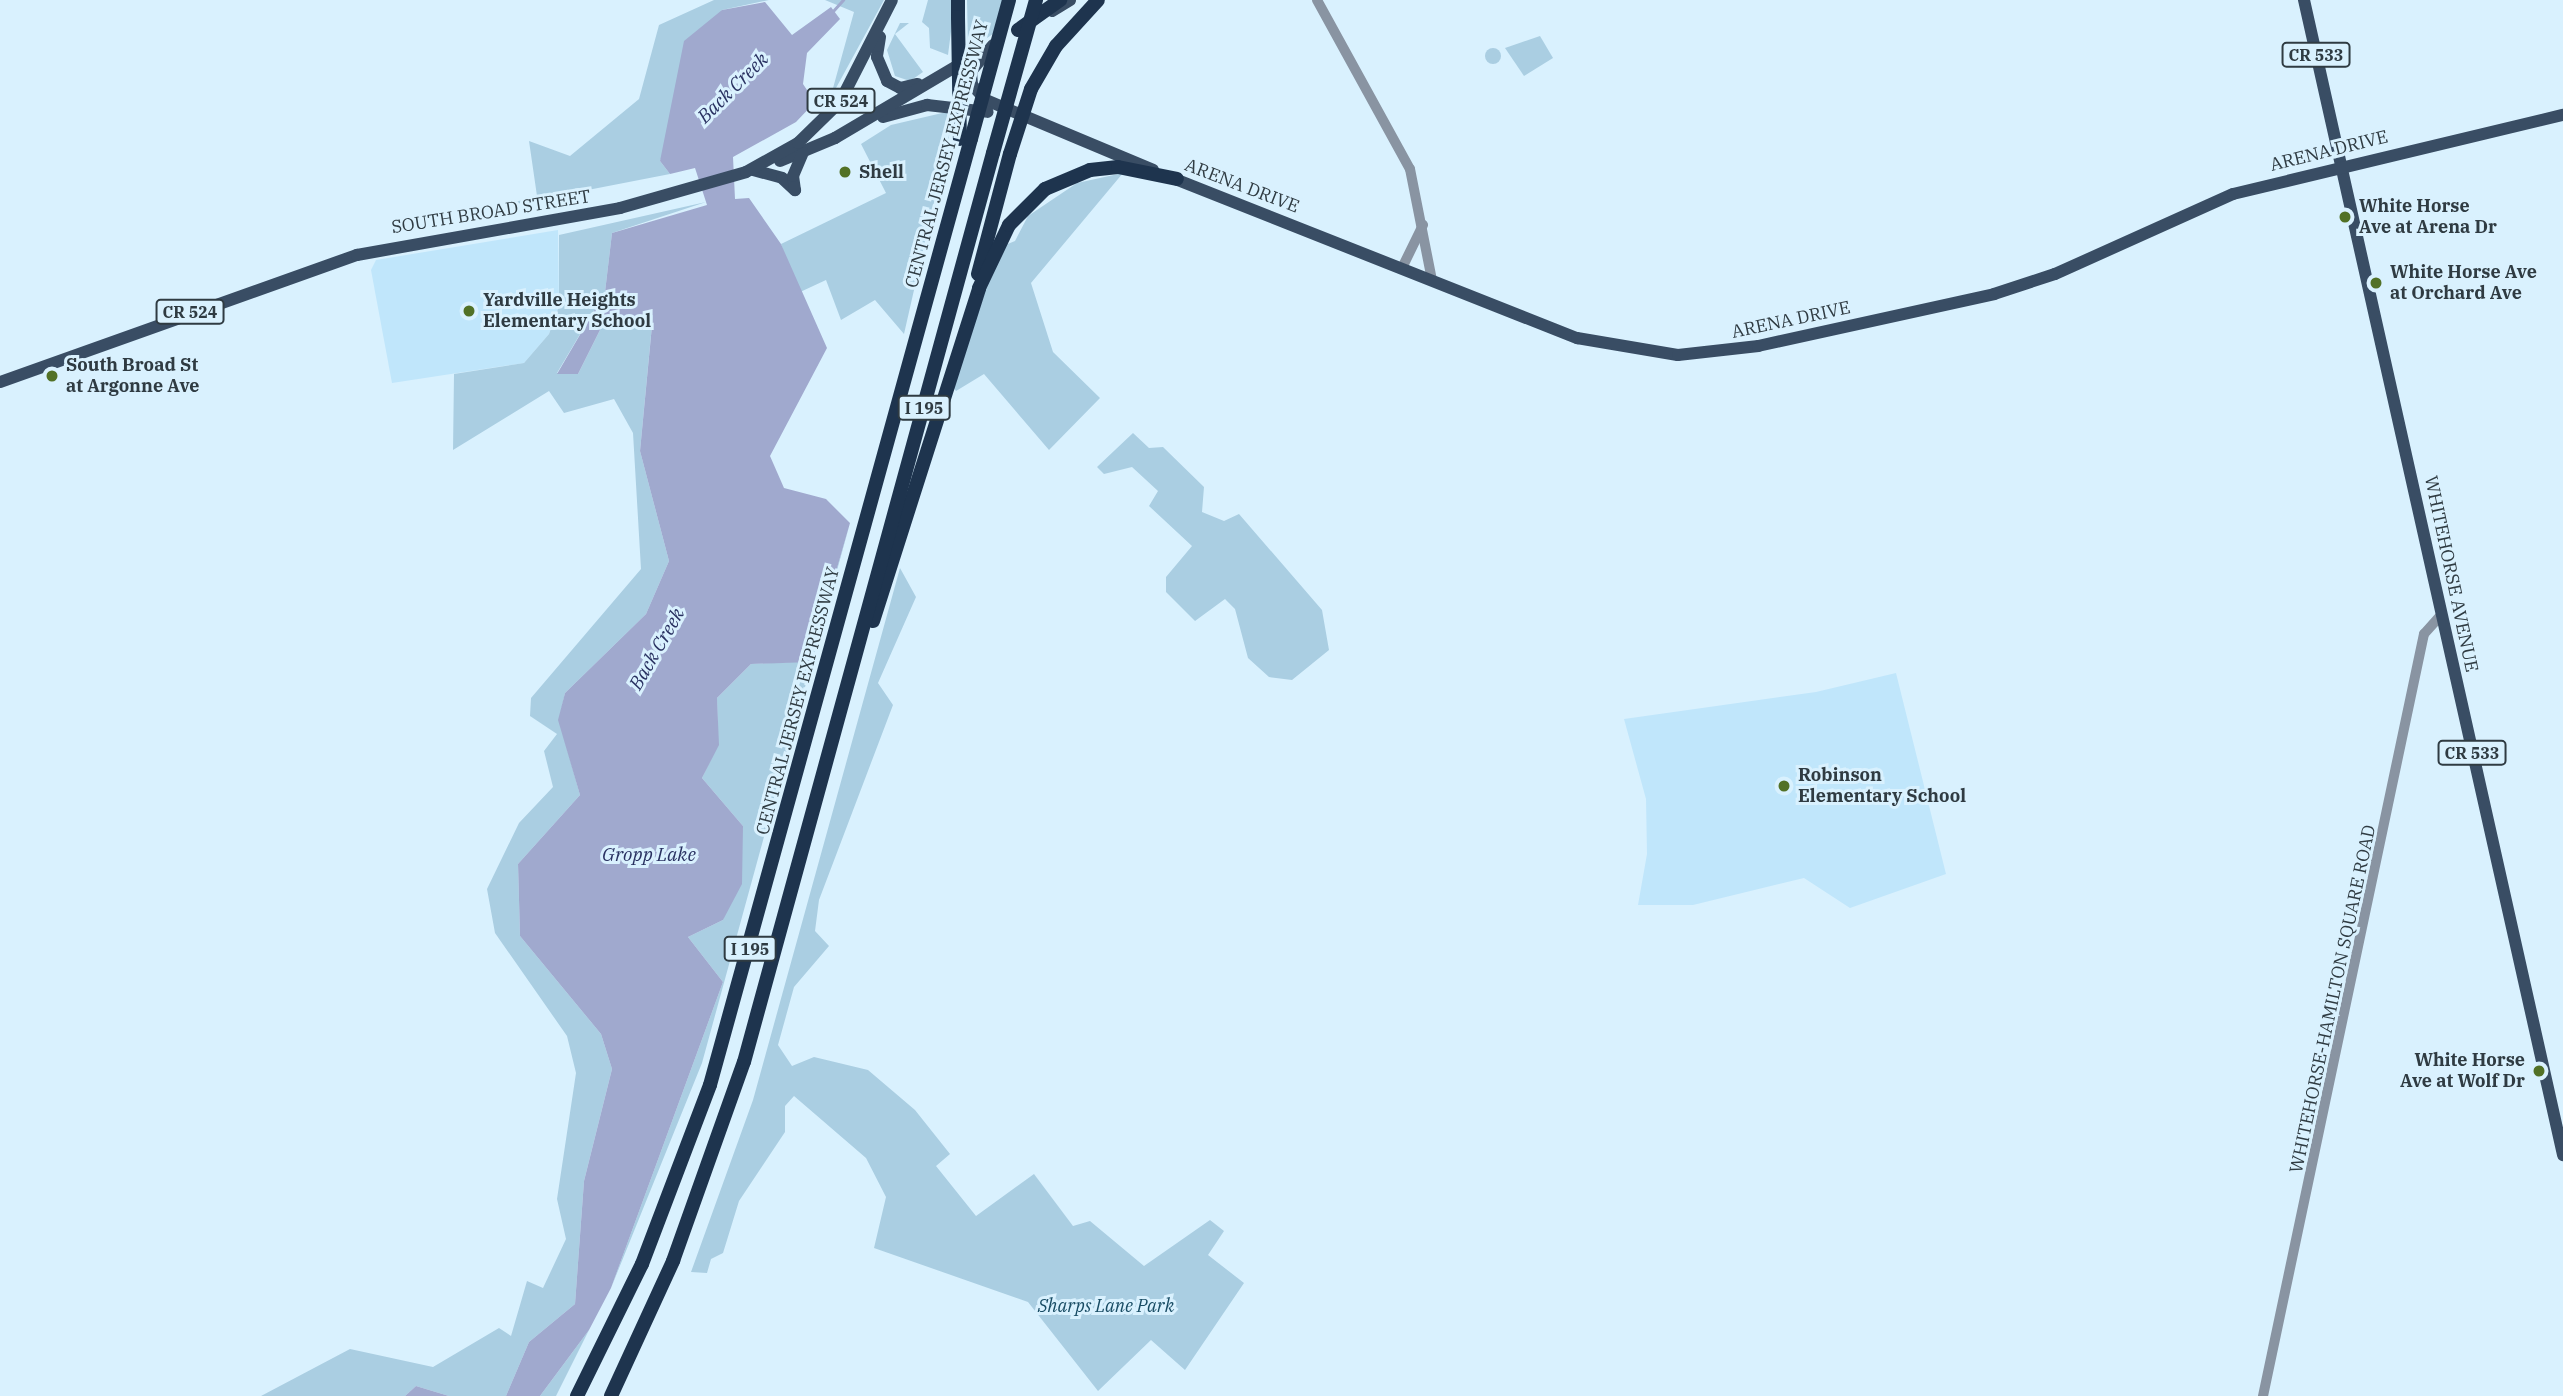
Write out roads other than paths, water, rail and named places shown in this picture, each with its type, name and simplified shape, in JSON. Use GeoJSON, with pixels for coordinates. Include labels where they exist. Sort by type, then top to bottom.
{"type":"FeatureCollection","features":[{"type":"Feature","properties":{"kind":"highway"},"geometry":{"type":"LineString","coordinates":[[958,0],[965,139]]}},
{"type":"Feature","properties":{"kind":"highway","name":"CENTRAL JERSEY EXPRESSWAY"},"geometry":{"type":"LineString","coordinates":[[577,1396],[647,1252],[710,1085],[942,254],[965,139],[1009,0]]}},
{"type":"Feature","properties":{"kind":"highway","name":"I 195"},"geometry":{"type":"LineString","coordinates":[[611,1396],[653,1309],[724,1124],[855,664],[1036,0]]}},
{"type":"Feature","properties":{"kind":"highway"},"geometry":{"type":"LineString","coordinates":[[1018,30],[1060,0]]}},
{"type":"Feature","properties":{"kind":"highway"},"geometry":{"type":"LineString","coordinates":[[855,664],[901,545],[958,354],[1010,154],[1031,89],[1056,46],[1098,0]]}},
{"type":"Feature","properties":{"kind":"highway"},"geometry":{"type":"LineString","coordinates":[[958,354],[1001,237],[1032,199],[1059,181],[1104,168],[1177,180]]}},
{"type":"Feature","properties":{"kind":"main road","name":"SOUTH BROAD STREET"},"geometry":{"type":"LineString","coordinates":[[749,171],[828,116],[853,84],[892,0]]}},
{"type":"Feature","properties":{"kind":"main road","name":"SOUTH BROAD STREET"},"geometry":{"type":"LineString","coordinates":[[0,382],[357,255],[691,190],[803,152],[835,138],[1070,0]]}},
{"type":"Feature","properties":{"kind":"main road","name":"WHITEHORSE AVENUE"},"geometry":{"type":"LineString","coordinates":[[2304,0],[2563,1154]]}},
{"type":"Feature","properties":{"kind":"main road"},"geometry":{"type":"LineString","coordinates":[[886,13],[878,47],[883,76],[900,88],[931,81]]}},
{"type":"Feature","properties":{"kind":"main road"},"geometry":{"type":"LineString","coordinates":[[993,45],[973,64],[972,85],[1000,110],[1036,124]]}},
{"type":"Feature","properties":{"kind":"main road"},"geometry":{"type":"LineString","coordinates":[[835,138],[927,105],[967,107],[1036,124]]}},
{"type":"Feature","properties":{"kind":"main road","name":"ARENA DRIVE"},"geometry":{"type":"LineString","coordinates":[[1036,124],[1601,345],[1651,354],[1715,353],[2025,285],[2197,207],[2341,165],[2563,115]]}},
{"type":"Feature","properties":{"kind":"main road"},"geometry":{"type":"LineString","coordinates":[[749,171],[782,178],[795,190],[793,176],[803,152]]}},
{"type":"Feature","properties":{"kind":"street"},"geometry":{"type":"LineString","coordinates":[[1317,0],[1402,150],[1424,221],[1432,280]]}},
{"type":"Feature","properties":{"kind":"street"},"geometry":{"type":"LineString","coordinates":[[1402,268],[1415,254],[1424,221]]}},
{"type":"Feature","properties":{"kind":"street","name":"WHITEHORSE-HAMILTON SQUARE ROAD"},"geometry":{"type":"LineString","coordinates":[[2263,1396],[2424,634],[2441,615]]}},
{"type":"Feature","properties":{"kind":"water","name":"Gropp Lake"},"geometry":{"type":"Polygon","coordinates":[[[765,2],[792,35],[831,7],[840,19],[807,53],[803,84],[815,102],[796,122],[733,157],[735,199],[749,198],[781,244],[827,348],[770,456],[784,488],[826,499],[850,523],[810,662],[751,664],[717,698],[719,745],[702,778],[743,826],[742,884],[723,920],[688,937],[723,982],[611,1288],[589,1330],[540,1396],[506,1396],[529,1342],[575,1304],[584,1181],[612,1069],[601,1034],[520,936],[518,864],[580,795],[558,720],[565,693],[646,614],[669,561],[640,451],[653,315],[601,328],[578,374],[557,374],[605,292],[612,233],[707,205],[695,168],[670,174],[660,161],[684,41],[722,10],[765,2]]]}},
{"type":"Feature","properties":{"kind":"water"},"geometry":{"type":"Polygon","coordinates":[[[416,1386],[449,1396],[405,1396],[416,1386]]]}},
{"type":"Feature","properties":{"kind":"waterway","name":"Back Creek"},"geometry":{"type":"LineString","coordinates":[[833,11],[843,0]]}},
{"type":"Feature","properties":{"kind":"place","name":"Shell"},"geometry":{"type":"Point","coordinates":[845,172]}},
{"type":"Feature","properties":{"kind":"place","name":"White Horse Ave at Arena Dr"},"geometry":{"type":"Point","coordinates":[2345,217]}},
{"type":"Feature","properties":{"kind":"place","name":"White Horse Ave at Orchard Ave"},"geometry":{"type":"Point","coordinates":[2376,283]}},
{"type":"Feature","properties":{"kind":"place","name":"Yardville Heights Elementary School"},"geometry":{"type":"Point","coordinates":[469,311]}},
{"type":"Feature","properties":{"kind":"place","name":"South Broad St at Argonne Ave"},"geometry":{"type":"Point","coordinates":[52,376]}},
{"type":"Feature","properties":{"kind":"place","name":"Robinson Elementary School"},"geometry":{"type":"Point","coordinates":[1784,786]}},
{"type":"Feature","properties":{"kind":"place","name":"White Horse Ave at Wolf Dr"},"geometry":{"type":"Point","coordinates":[2539,1071]}},
{"type":"Feature","properties":{"kind":"park label","name":"Sharps Lane Park"},"geometry":{"type":"Point","coordinates":[1106,1306]}}]}
